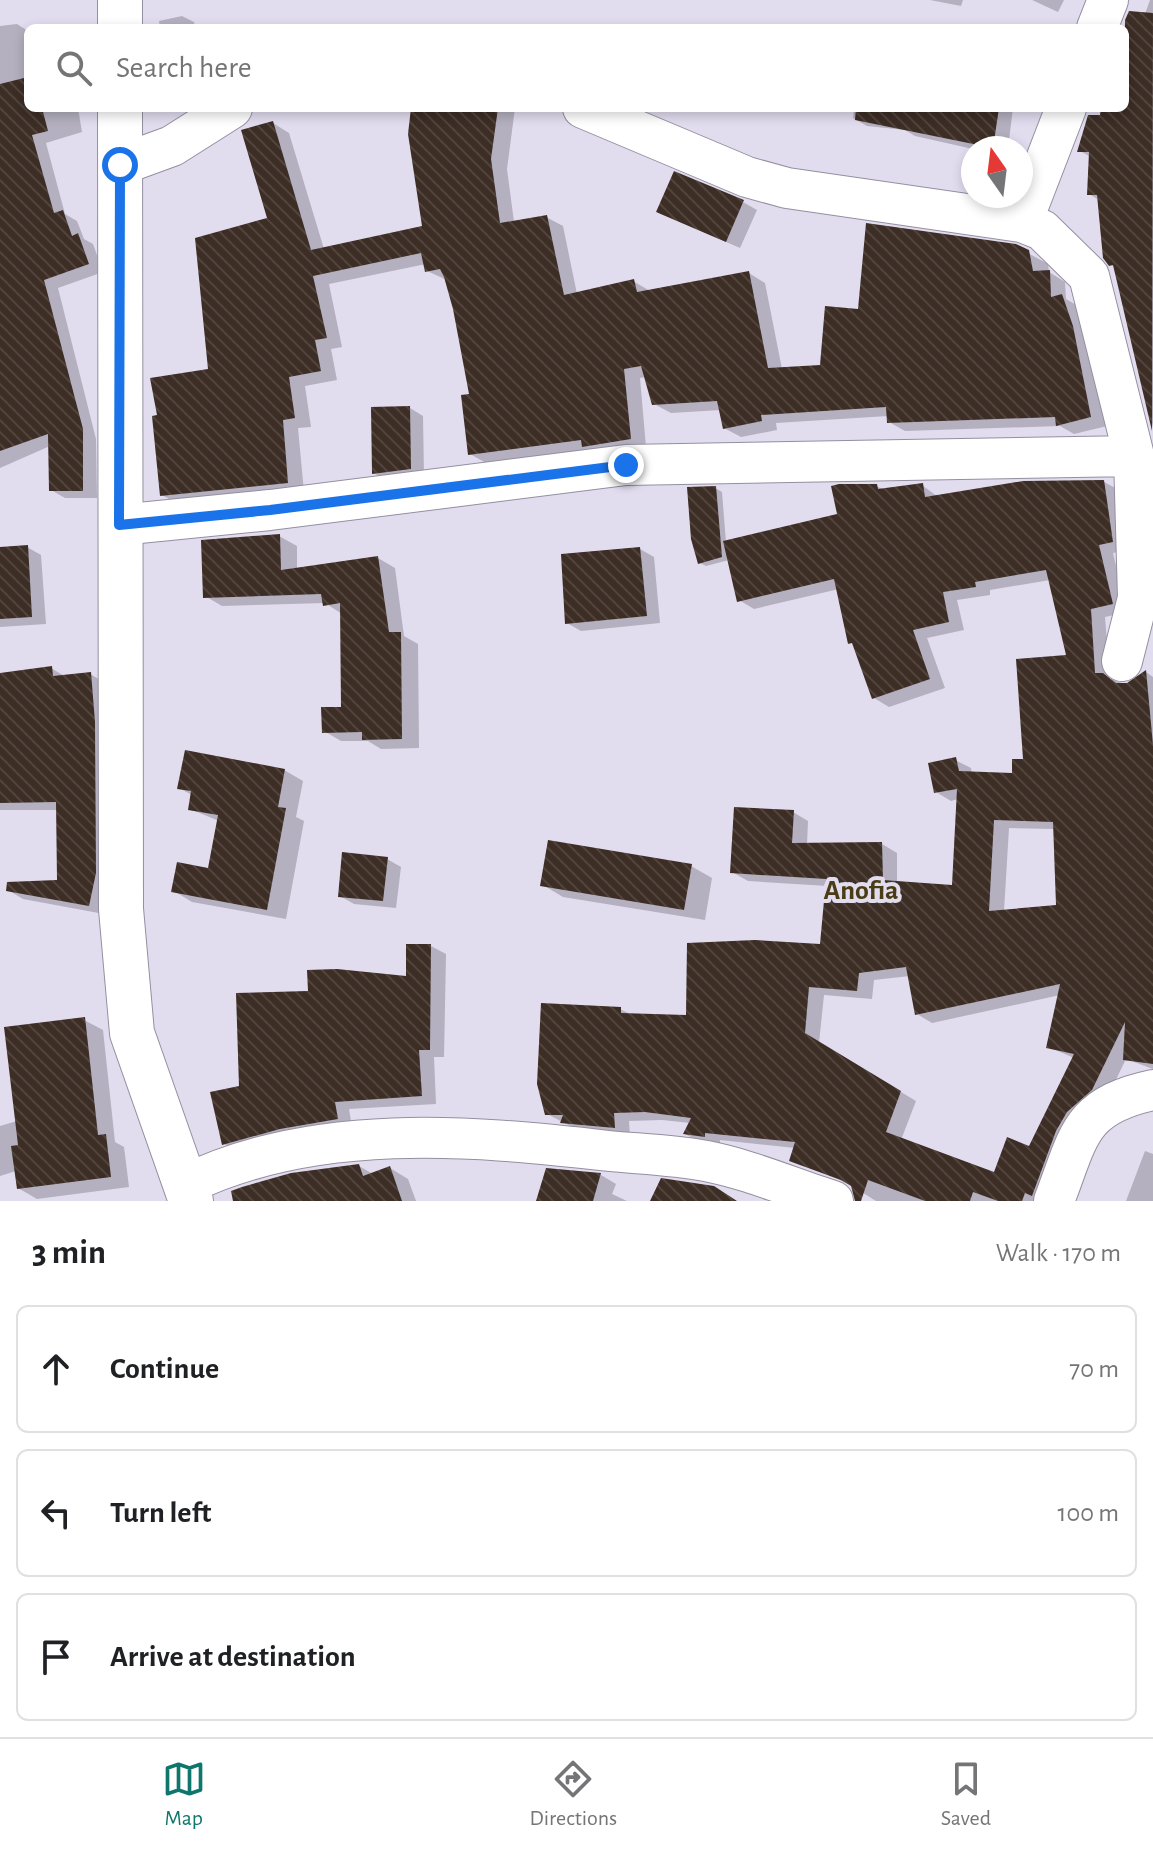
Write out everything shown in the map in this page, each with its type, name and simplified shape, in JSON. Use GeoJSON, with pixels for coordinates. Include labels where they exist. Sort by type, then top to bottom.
{"type":"FeatureCollection","features":[{"type":"Feature","properties":{"kind":"main road"},"geometry":{"type":"LineString","coordinates":[[120,0],[120,24]]}},
{"type":"Feature","properties":{"kind":"main road"},"geometry":{"type":"LineString","coordinates":[[120,112],[121,909],[132,1033],[188,1193]]}},
{"type":"Feature","properties":{"kind":"street"},"geometry":{"type":"LineString","coordinates":[[1099,24],[1108,0]]}},
{"type":"Feature","properties":{"kind":"street"},"geometry":{"type":"LineString","coordinates":[[120,165],[172,146],[226,112]]}},
{"type":"Feature","properties":{"kind":"street"},"geometry":{"type":"LineString","coordinates":[[593,112],[747,177],[787,188],[1022,222],[1042,230],[1089,276],[1134,456],[1138,598],[1122,661]]}},
{"type":"Feature","properties":{"kind":"street"},"geometry":{"type":"LineString","coordinates":[[1022,222],[1064,112]]}},
{"type":"Feature","properties":{"kind":"street"},"geometry":{"type":"LineString","coordinates":[[119,525],[270,510],[626,465],[1134,456]]}},
{"type":"Feature","properties":{"kind":"street"},"geometry":{"type":"LineString","coordinates":[[1054,1201],[1091,1116],[1126,1096],[1153,1090]]}},
{"type":"Feature","properties":{"kind":"street"},"geometry":{"type":"LineString","coordinates":[[188,1193],[219,1168],[319,1145],[388,1139],[542,1143],[707,1161],[833,1201]]}},
{"type":"Feature","properties":{"kind":"building"},"geometry":{"type":"Polygon","coordinates":[[[1129,11],[1153,13],[1152,431],[1113,265],[1109,266],[1103,258],[1097,195],[1087,195],[1089,152],[1077,152],[1088,115],[1129,112],[1129,24],[1125,24],[1129,11]]]}},
{"type":"Feature","properties":{"kind":"building"},"geometry":{"type":"Polygon","coordinates":[[[24,78],[24,112],[43,112],[48,131],[32,135],[54,213],[63,210],[72,236],[78,233],[89,264],[44,280],[83,429],[83,491],[49,491],[48,434],[0,451],[0,84],[24,78]]]}},
{"type":"Feature","properties":{"kind":"building"},"geometry":{"type":"Polygon","coordinates":[[[411,112],[497,112],[491,159],[500,223],[547,215],[564,295],[634,279],[637,292],[749,271],[768,368],[820,365],[825,306],[858,309],[866,223],[1016,244],[1029,250],[1033,271],[1050,270],[1051,297],[1062,294],[1073,326],[1091,417],[1056,426],[1055,417],[887,423],[886,407],[761,415],[762,421],[723,429],[717,401],[652,405],[641,366],[624,369],[631,439],[582,447],[581,440],[468,455],[461,395],[469,394],[453,309],[440,269],[425,272],[421,253],[313,276],[327,338],[315,340],[321,371],[289,377],[295,418],[283,420],[288,483],[160,496],[152,416],[157,415],[150,378],[208,369],[195,238],[267,218],[241,130],[273,121],[311,250],[422,226],[408,134],[411,112]]]}},
{"type":"Feature","properties":{"kind":"building"},"geometry":{"type":"Polygon","coordinates":[[[856,112],[998,112],[995,136],[961,136],[961,142],[855,120],[856,112]]]}},
{"type":"Feature","properties":{"kind":"building"},"geometry":{"type":"Polygon","coordinates":[[[674,171],[744,200],[726,242],[656,212],[674,171]]]}},
{"type":"Feature","properties":{"kind":"building"},"geometry":{"type":"Polygon","coordinates":[[[410,406],[411,469],[372,474],[371,407],[410,406]]]}},
{"type":"Feature","properties":{"kind":"building"},"geometry":{"type":"Polygon","coordinates":[[[1104,480],[1113,542],[1099,545],[1113,604],[1091,609],[1095,673],[1103,673],[1116,683],[1127,683],[1146,670],[1153,745],[1153,1064],[1123,1060],[1125,1022],[1092,1090],[1067,1112],[1056,1131],[1032,1196],[1025,1193],[1022,1201],[998,1201],[973,1192],[970,1201],[925,1201],[868,1180],[861,1201],[855,1201],[851,1186],[789,1161],[795,1142],[705,1133],[705,1137],[683,1134],[691,1118],[645,1112],[614,1113],[615,1128],[560,1123],[563,1115],[545,1115],[537,1084],[541,1003],[621,1007],[621,1013],[686,1015],[687,943],[755,940],[820,944],[826,879],[730,873],[734,807],[794,810],[792,843],[882,842],[883,880],[952,885],[957,789],[934,793],[928,763],[956,757],[959,771],[1012,773],[1012,759],[1023,759],[1016,659],[1066,655],[1046,570],[975,582],[976,587],[943,592],[949,622],[913,630],[930,679],[872,699],[852,643],[848,644],[834,579],[737,602],[723,541],[837,514],[831,486],[839,484],[877,484],[878,489],[923,483],[925,497],[1023,481],[1104,480]],[[994,820],[989,911],[1056,905],[1053,822],[994,820]],[[906,967],[859,973],[857,991],[809,987],[805,1033],[901,1091],[886,1132],[994,1172],[1007,1137],[1029,1146],[1074,1054],[1046,1048],[1060,984],[915,1015],[906,967]]]}},
{"type":"Feature","properties":{"kind":"building"},"geometry":{"type":"Polygon","coordinates":[[[716,486],[722,557],[698,564],[691,539],[687,487],[716,486]]]}},
{"type":"Feature","properties":{"kind":"building"},"geometry":{"type":"Polygon","coordinates":[[[280,534],[281,570],[378,556],[389,632],[401,632],[402,739],[362,740],[362,732],[322,733],[321,707],[341,707],[340,603],[323,606],[321,594],[203,598],[201,540],[280,534]]]}},
{"type":"Feature","properties":{"kind":"building"},"geometry":{"type":"Polygon","coordinates":[[[28,545],[32,617],[0,619],[0,547],[28,545]]]}},
{"type":"Feature","properties":{"kind":"building"},"geometry":{"type":"Polygon","coordinates":[[[640,547],[647,616],[565,624],[561,554],[640,547]]]}},
{"type":"Feature","properties":{"kind":"building"},"geometry":{"type":"Polygon","coordinates":[[[52,666],[53,676],[91,672],[95,722],[96,873],[89,906],[6,891],[7,882],[57,880],[56,802],[0,803],[0,673],[52,666]]]}},
{"type":"Feature","properties":{"kind":"building"},"geometry":{"type":"Polygon","coordinates":[[[185,750],[285,769],[278,807],[286,808],[267,910],[171,892],[177,862],[208,868],[218,815],[188,810],[191,791],[177,789],[185,750]]]}},
{"type":"Feature","properties":{"kind":"building"},"geometry":{"type":"Polygon","coordinates":[[[548,840],[692,864],[684,910],[540,886],[548,840]]]}},
{"type":"Feature","properties":{"kind":"building"},"geometry":{"type":"Polygon","coordinates":[[[342,852],[388,857],[383,901],[338,897],[342,852]]]}},
{"type":"Feature","properties":{"kind":"building"},"geometry":{"type":"Polygon","coordinates":[[[406,944],[431,944],[430,1050],[419,1050],[422,1096],[335,1102],[338,1119],[280,1129],[222,1145],[210,1092],[239,1086],[236,993],[308,991],[307,970],[337,969],[406,976],[406,944]]]}},
{"type":"Feature","properties":{"kind":"building"},"geometry":{"type":"Polygon","coordinates":[[[85,1017],[98,1135],[106,1134],[111,1177],[17,1189],[11,1146],[18,1145],[4,1027],[85,1017]]]}},
{"type":"Feature","properties":{"kind":"building"},"geometry":{"type":"Polygon","coordinates":[[[359,1164],[363,1176],[390,1166],[402,1201],[233,1201],[231,1191],[242,1187],[291,1173],[359,1164]]]}},
{"type":"Feature","properties":{"kind":"building"},"geometry":{"type":"Polygon","coordinates":[[[546,1168],[601,1173],[593,1201],[536,1201],[546,1168]]]}},
{"type":"Feature","properties":{"kind":"building"},"geometry":{"type":"Polygon","coordinates":[[[661,1178],[714,1186],[737,1201],[650,1201],[661,1178]]]}},
{"type":"Feature","properties":{"kind":"district","name":"Anofia"},"geometry":{"type":"Point","coordinates":[861,889]}},
{"type":"Feature","properties":{"kind":"route"},"geometry":{"type":"LineString","coordinates":[[120,165],[119,525],[270,510],[626,465]]}}]}
